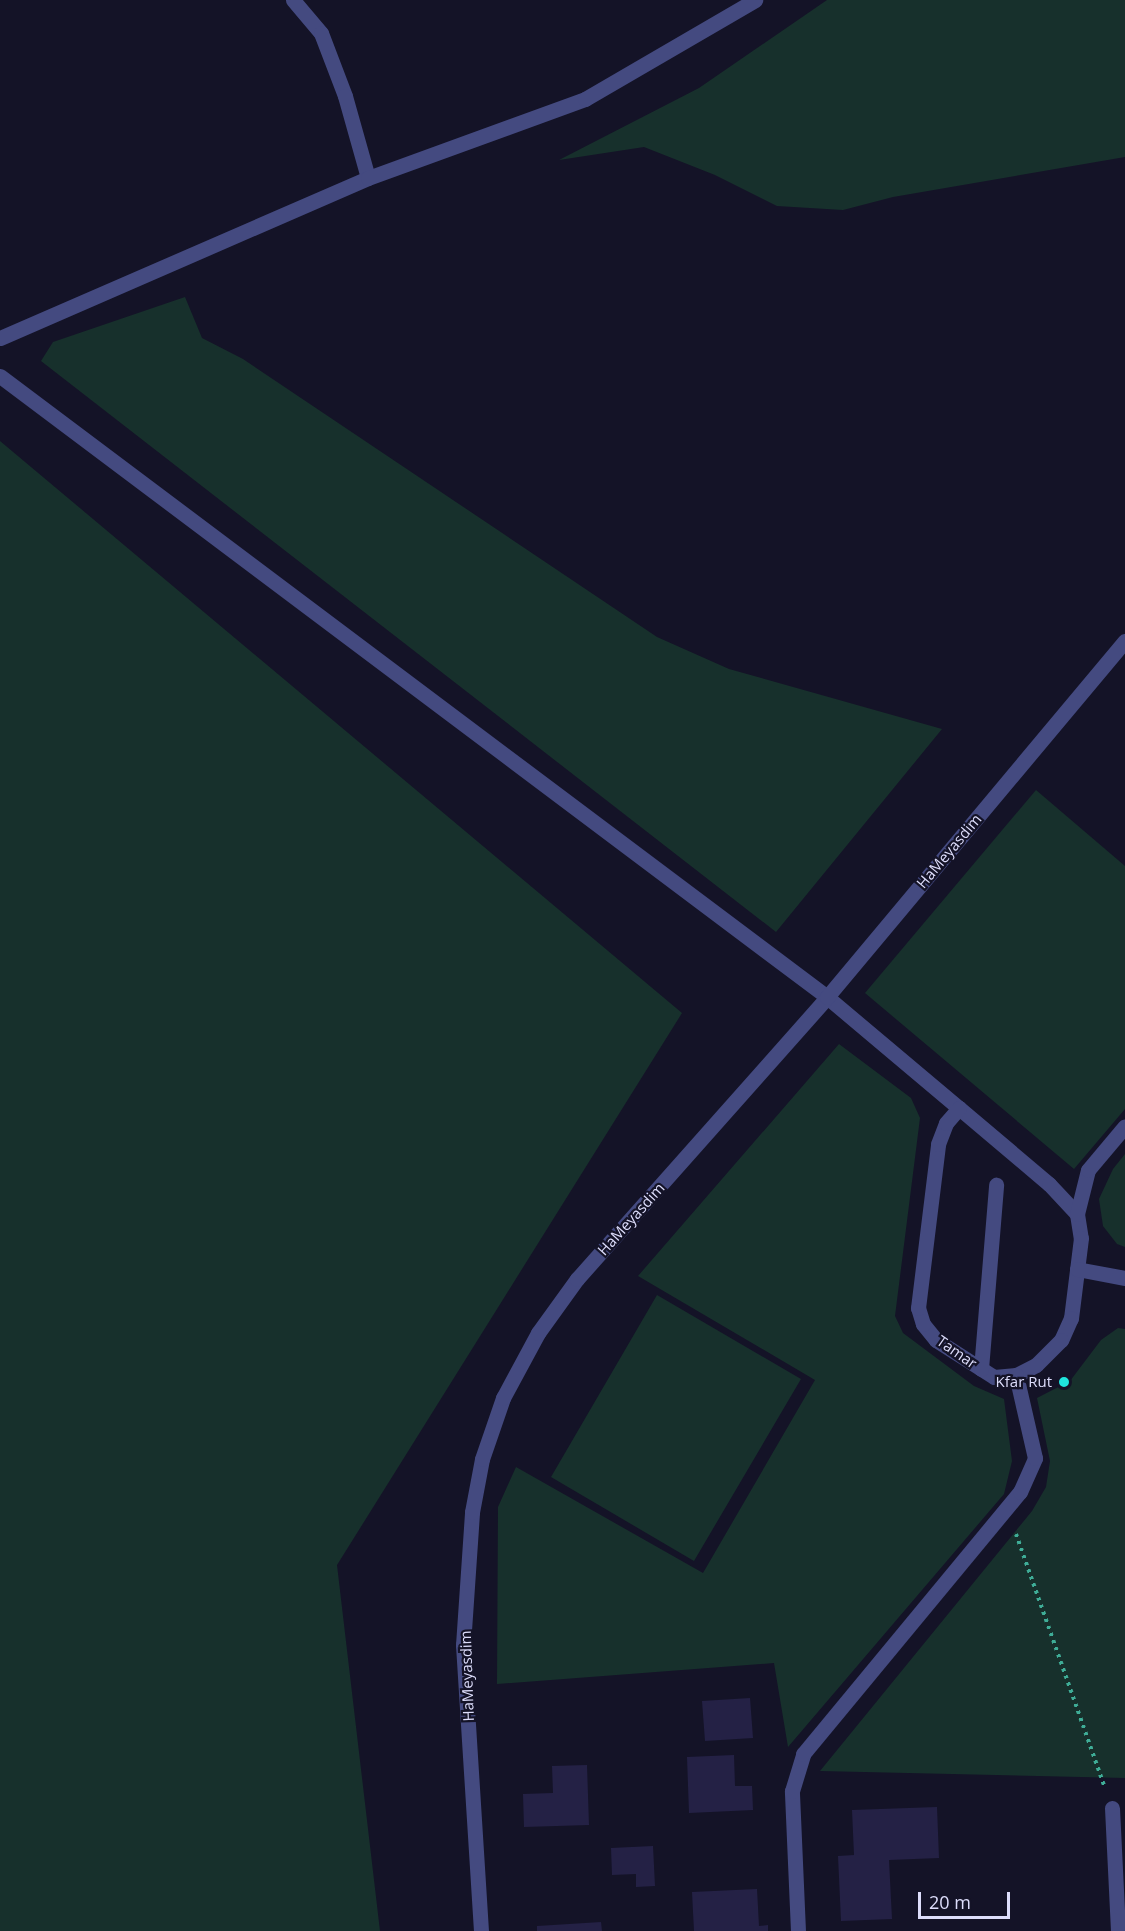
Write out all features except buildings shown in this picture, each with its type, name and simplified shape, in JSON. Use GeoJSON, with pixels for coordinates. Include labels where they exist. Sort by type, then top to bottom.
{"type":"FeatureCollection","features":[{"type":"Feature","properties":{"kind":"street"},"geometry":{"type":"LineString","coordinates":[[293,0],[321,33],[345,96],[368,178]]}},
{"type":"Feature","properties":{"kind":"street"},"geometry":{"type":"LineString","coordinates":[[0,338],[368,178],[585,99],[755,0]]}},
{"type":"Feature","properties":{"kind":"street"},"geometry":{"type":"LineString","coordinates":[[0,376],[827,997],[1049,1184],[1077,1215]]}},
{"type":"Feature","properties":{"kind":"street","name":"HaMeyasdim"},"geometry":{"type":"LineString","coordinates":[[481,1931],[464,1633],[472,1512],[482,1459],[503,1398],[538,1333],[578,1279],[827,997],[1125,641]]}},
{"type":"Feature","properties":{"kind":"street","name":"Tamar"},"geometry":{"type":"LineString","coordinates":[[958,1108],[946,1123],[938,1144],[918,1308],[923,1324],[936,1340],[994,1377],[1016,1375]]}},
{"type":"Feature","properties":{"kind":"street"},"geometry":{"type":"LineString","coordinates":[[798,1931],[792,1791],[802,1754],[1020,1492],[1035,1458],[1016,1375],[1036,1365],[1061,1340],[1071,1318],[1081,1238],[1077,1215],[1088,1170],[1125,1126]]}},
{"type":"Feature","properties":{"kind":"street"},"geometry":{"type":"LineString","coordinates":[[981,1369],[996,1185]]}},
{"type":"Feature","properties":{"kind":"street"},"geometry":{"type":"LineString","coordinates":[[1077,1269],[1125,1278]]}},
{"type":"Feature","properties":{"kind":"street"},"geometry":{"type":"LineString","coordinates":[[1112,1808],[1118,1931]]}},
{"type":"Feature","properties":{"kind":"path"},"geometry":{"type":"LineString","coordinates":[[1007,1508],[1112,1808]]}},
{"type":"Feature","properties":{"kind":"green space"},"geometry":{"type":"Polygon","coordinates":[[[827,0],[1125,0],[1125,157],[893,197],[843,210],[777,206],[715,175],[644,147],[559,160],[699,88],[827,0]]]}},
{"type":"Feature","properties":{"kind":"green space"},"geometry":{"type":"Polygon","coordinates":[[[185,297],[202,338],[243,359],[657,637],[729,669],[942,729],[776,932],[41,361],[53,342],[185,297]]]}},
{"type":"Feature","properties":{"kind":"green space"},"geometry":{"type":"Polygon","coordinates":[[[0,441],[682,1013],[337,1565],[380,1931],[0,1931],[0,441]]]}},
{"type":"Feature","properties":{"kind":"green space"},"geometry":{"type":"Polygon","coordinates":[[[1036,790],[1125,866],[1125,1109],[1074,1169],[865,993],[1036,790]]]}},
{"type":"Feature","properties":{"kind":"green space"},"geometry":{"type":"Polygon","coordinates":[[[839,1044],[911,1098],[920,1118],[895,1316],[903,1333],[974,1386],[1004,1399],[1012,1461],[1004,1494],[788,1747],[774,1663],[497,1684],[498,1507],[516,1467],[703,1573],[815,1380],[638,1276],[839,1044]]]}},
{"type":"Feature","properties":{"kind":"green space"},"geometry":{"type":"Polygon","coordinates":[[[1125,1154],[1125,1247],[1117,1244],[1103,1226],[1099,1199],[1113,1169],[1125,1154]]]}},
{"type":"Feature","properties":{"kind":"green space"},"geometry":{"type":"Polygon","coordinates":[[[657,1295],[801,1379],[694,1561],[551,1477],[657,1295]]]}},
{"type":"Feature","properties":{"kind":"green space"},"geometry":{"type":"Polygon","coordinates":[[[1118,1328],[1125,1329],[1125,1778],[820,1771],[1032,1511],[1046,1487],[1050,1461],[1037,1398],[1070,1381],[1101,1340],[1118,1328]]]}},
{"type":"Feature","properties":{"kind":"place","name":"Kfar Rut"},"geometry":{"type":"Point","coordinates":[1064,1382]}}]}
